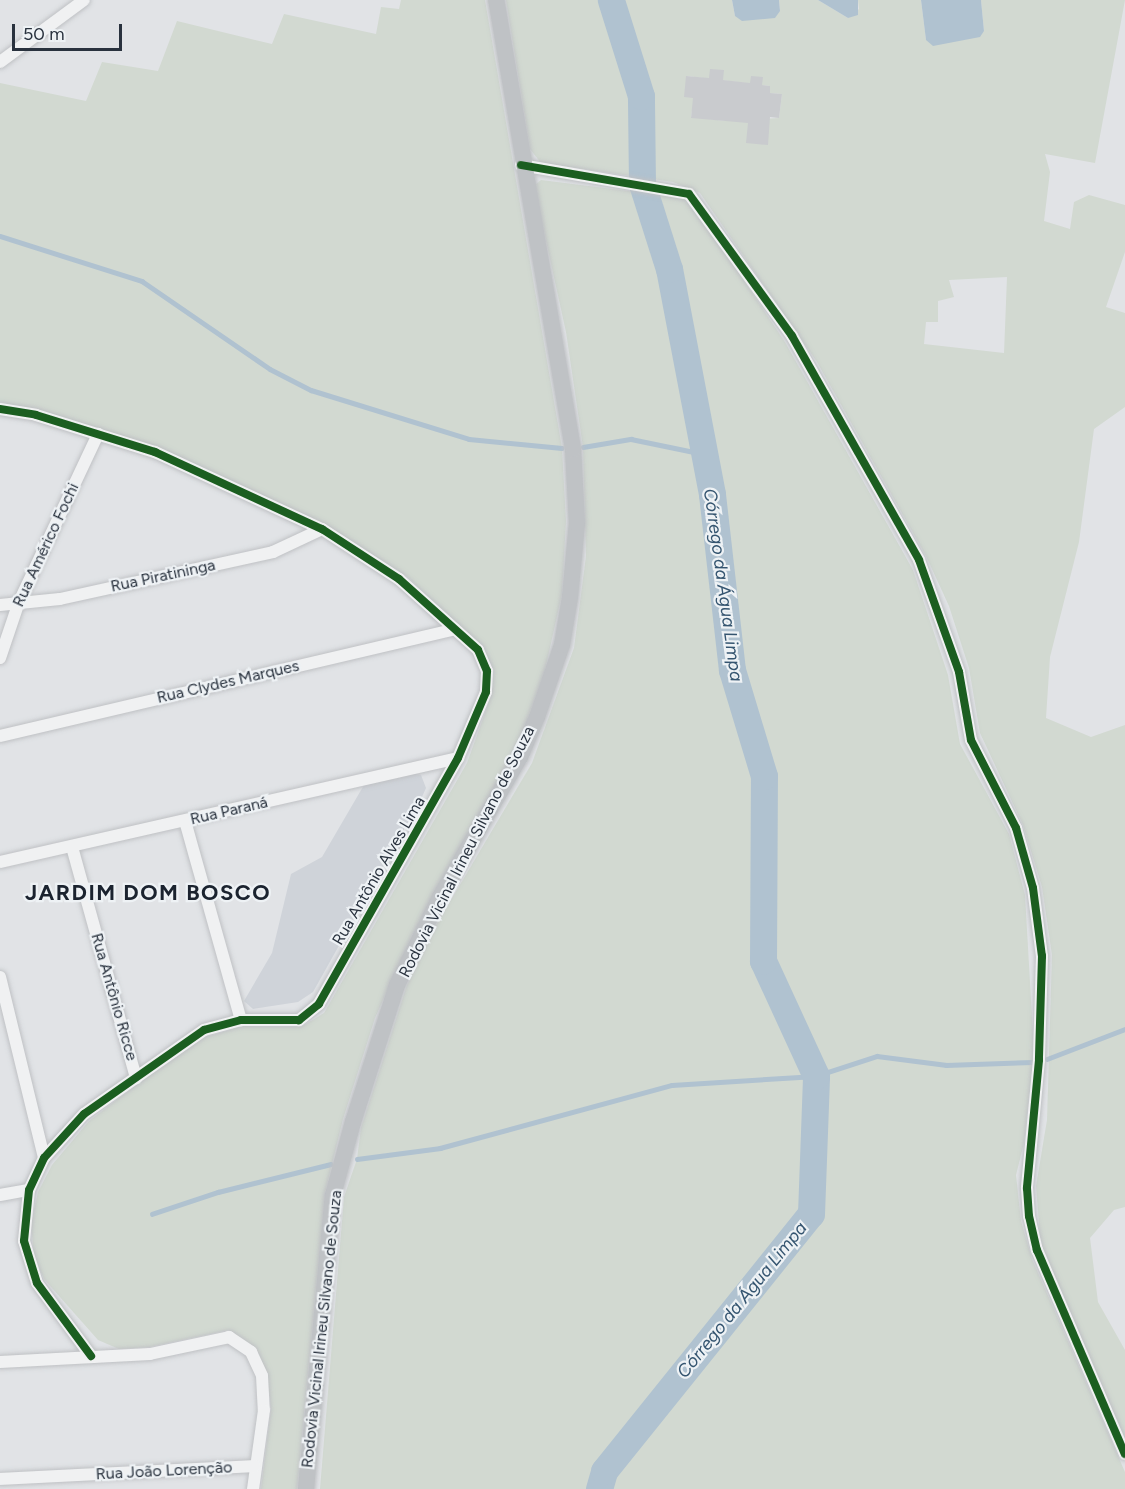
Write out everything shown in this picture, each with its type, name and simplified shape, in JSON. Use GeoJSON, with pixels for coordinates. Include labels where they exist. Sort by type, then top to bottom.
{"type":"FeatureCollection","features":[{"type":"Feature","properties":{"kind":"main road","name":"Rodovia Vicinal Irineu Silvano de Souza"},"geometry":{"type":"LineString","coordinates":[[306,1489],[333,1195],[353,1122],[397,985],[440,897],[520,756],[537,717],[562,645],[569,607],[577,523],[573,449],[557,338],[521,165],[496,0]]}},
{"type":"Feature","properties":{"kind":"street"},"geometry":{"type":"LineString","coordinates":[[0,62],[84,0]]}},
{"type":"Feature","properties":{"kind":"street"},"geometry":{"type":"LineString","coordinates":[[521,165],[689,194],[792,336],[919,560],[959,672],[970,740],[1016,828],[1033,888],[1042,956],[1040,1060],[1027,1188],[1029,1216],[1037,1250],[1125,1454]]}},
{"type":"Feature","properties":{"kind":"street","name":"Rua Antônio Alves Lima"},"geometry":{"type":"LineString","coordinates":[[0,409],[98,434],[155,452],[322,530],[399,579],[478,650],[487,670],[486,692],[458,758],[319,1004],[299,1020],[241,1020],[204,1030],[84,1114],[44,1158],[29,1190],[24,1241],[37,1283],[91,1356]]}},
{"type":"Feature","properties":{"kind":"street","name":"Rua Américo Fochi"},"geometry":{"type":"LineString","coordinates":[[0,658],[19,602],[98,434]]}},
{"type":"Feature","properties":{"kind":"street","name":"Rua Piratininga"},"geometry":{"type":"LineString","coordinates":[[0,605],[60,598],[273,552],[322,530]]}},
{"type":"Feature","properties":{"kind":"street","name":"Rua Clydes Marques"},"geometry":{"type":"LineString","coordinates":[[0,736],[455,629]]}},
{"type":"Feature","properties":{"kind":"street","name":"Rua Paraná"},"geometry":{"type":"LineString","coordinates":[[0,862],[458,758]]}},
{"type":"Feature","properties":{"kind":"street"},"geometry":{"type":"LineString","coordinates":[[185,821],[241,1020]]}},
{"type":"Feature","properties":{"kind":"street","name":"Rua Antônio Ricce"},"geometry":{"type":"LineString","coordinates":[[72,847],[136,1078]]}},
{"type":"Feature","properties":{"kind":"street"},"geometry":{"type":"LineString","coordinates":[[0,977],[44,1158]]}},
{"type":"Feature","properties":{"kind":"street"},"geometry":{"type":"LineString","coordinates":[[0,1196],[29,1190]]}},
{"type":"Feature","properties":{"kind":"street"},"geometry":{"type":"LineString","coordinates":[[0,1362],[150,1354],[212,1338],[229,1336],[242,1343],[251,1352],[262,1376],[264,1410],[253,1489]]}},
{"type":"Feature","properties":{"kind":"street","name":"Rua João Lorenção"},"geometry":{"type":"LineString","coordinates":[[0,1479],[255,1466]]}},
{"type":"Feature","properties":{"kind":"shaded area"},"geometry":{"type":"Polygon","coordinates":[[[401,0],[485,0],[562,448],[566,521],[562,594],[545,670],[516,751],[412,935],[375,1018],[343,1119],[325,1193],[297,1489],[261,1489],[271,1408],[267,1374],[255,1350],[229,1330],[149,1347],[119,1349],[98,1340],[44,1279],[34,1256],[31,1224],[38,1192],[52,1165],[89,1121],[181,1051],[206,1037],[243,1026],[301,1027],[324,1013],[467,763],[491,696],[494,670],[482,648],[408,577],[330,528],[160,448],[0,402],[0,83],[86,101],[102,62],[158,71],[177,21],[272,44],[284,14],[376,34],[381,7],[399,9],[401,0]]]}},
{"type":"Feature","properties":{"kind":"shaded area"},"geometry":{"type":"Polygon","coordinates":[[[506,0],[732,0],[735,16],[780,11],[779,0],[818,0],[848,18],[859,9],[858,0],[921,0],[926,40],[984,31],[981,0],[1125,0],[1095,163],[1045,154],[1050,172],[1044,221],[1070,229],[1074,202],[1089,195],[1125,205],[1125,252],[1106,307],[1125,313],[1125,407],[1094,429],[1079,542],[1050,657],[1046,718],[1091,737],[1125,725],[1125,1207],[1114,1210],[1090,1238],[1098,1302],[1125,1350],[1125,1439],[1041,1248],[1036,1186],[1047,1120],[1052,955],[1042,887],[1023,825],[980,733],[969,668],[949,606],[926,556],[817,362],[700,193],[673,182],[541,163],[530,149],[506,0]],[[687,76],[699,98],[698,110],[692,110],[691,117],[726,121],[779,118],[782,94],[770,93],[770,86],[687,76]],[[1007,277],[949,280],[954,297],[938,301],[938,322],[926,322],[924,344],[1004,353],[1007,277]]]}},
{"type":"Feature","properties":{"kind":"shaded area"},"geometry":{"type":"Polygon","coordinates":[[[541,180],[684,198],[699,214],[785,342],[913,570],[948,675],[960,744],[1009,834],[1025,895],[1034,1052],[1024,1143],[1016,1175],[1021,1221],[1032,1259],[1125,1472],[1125,1489],[320,1489],[344,1197],[357,1159],[361,1128],[407,985],[426,942],[532,763],[574,648],[586,556],[583,447],[566,332],[534,186],[541,180]]]}},
{"type":"Feature","properties":{"kind":"shaded area"},"geometry":{"type":"Polygon","coordinates":[[[413,773],[421,775],[426,788],[421,799],[313,992],[298,1002],[253,1009],[244,1001],[272,953],[291,874],[322,857],[364,785],[413,773]]]}},
{"type":"Feature","properties":{"kind":"water"},"geometry":{"type":"Polygon","coordinates":[[[732,0],[779,0],[780,11],[775,18],[742,21],[735,16],[732,0]]]}},
{"type":"Feature","properties":{"kind":"water"},"geometry":{"type":"Polygon","coordinates":[[[818,0],[858,0],[858,15],[848,18],[818,0]]]}},
{"type":"Feature","properties":{"kind":"water"},"geometry":{"type":"Polygon","coordinates":[[[921,0],[981,0],[984,31],[980,37],[933,46],[926,40],[921,0]]]}},
{"type":"Feature","properties":{"kind":"building"},"geometry":{"type":"Polygon","coordinates":[[[710,69],[724,70],[723,80],[750,83],[751,76],[763,77],[762,85],[770,86],[770,93],[782,94],[779,118],[770,117],[768,145],[746,143],[748,123],[691,118],[693,98],[684,97],[686,76],[709,78],[710,69]]]}},
{"type":"Feature","properties":{"kind":"waterway","name":"Córrego da Água Limpa"},"geometry":{"type":"LineString","coordinates":[[599,1489],[604,1471],[811,1214],[816,1076],[763,961],[764,776],[732,670],[712,494],[669,269],[642,184],[641,96],[611,0]]}},
{"type":"Feature","properties":{"kind":"waterway"},"geometry":{"type":"LineString","coordinates":[[0,236],[142,281],[270,369],[311,390],[469,439],[562,448]]}},
{"type":"Feature","properties":{"kind":"waterway"},"geometry":{"type":"LineString","coordinates":[[583,447],[631,439],[704,454]]}},
{"type":"Feature","properties":{"kind":"waterway"},"geometry":{"type":"LineString","coordinates":[[1047,1059],[1125,1029]]}},
{"type":"Feature","properties":{"kind":"waterway"},"geometry":{"type":"LineString","coordinates":[[357,1159],[440,1148],[672,1085],[816,1076],[877,1056],[946,1065],[1033,1062]]}},
{"type":"Feature","properties":{"kind":"waterway"},"geometry":{"type":"LineString","coordinates":[[152,1214],[218,1192],[331,1164]]}},
{"type":"Feature","properties":{"kind":"cycle path"},"geometry":{"type":"LineString","coordinates":[[521,165],[689,194],[792,336],[919,560],[959,672],[971,740],[1016,828],[1033,888],[1042,956],[1039,1060],[1027,1188],[1029,1216],[1037,1250],[1125,1454]]}},
{"type":"Feature","properties":{"kind":"cycle path"},"geometry":{"type":"LineString","coordinates":[[0,409],[36,415],[155,452],[322,529],[399,579],[478,650],[487,671],[486,692],[458,758],[319,1004],[299,1020],[241,1020],[204,1030],[84,1114],[44,1158],[29,1190],[24,1241],[37,1283],[91,1356]]}},
{"type":"Feature","properties":{"kind":"district","name":"JARDIM DOM BOSCO"},"geometry":{"type":"Point","coordinates":[148,893]}}]}
